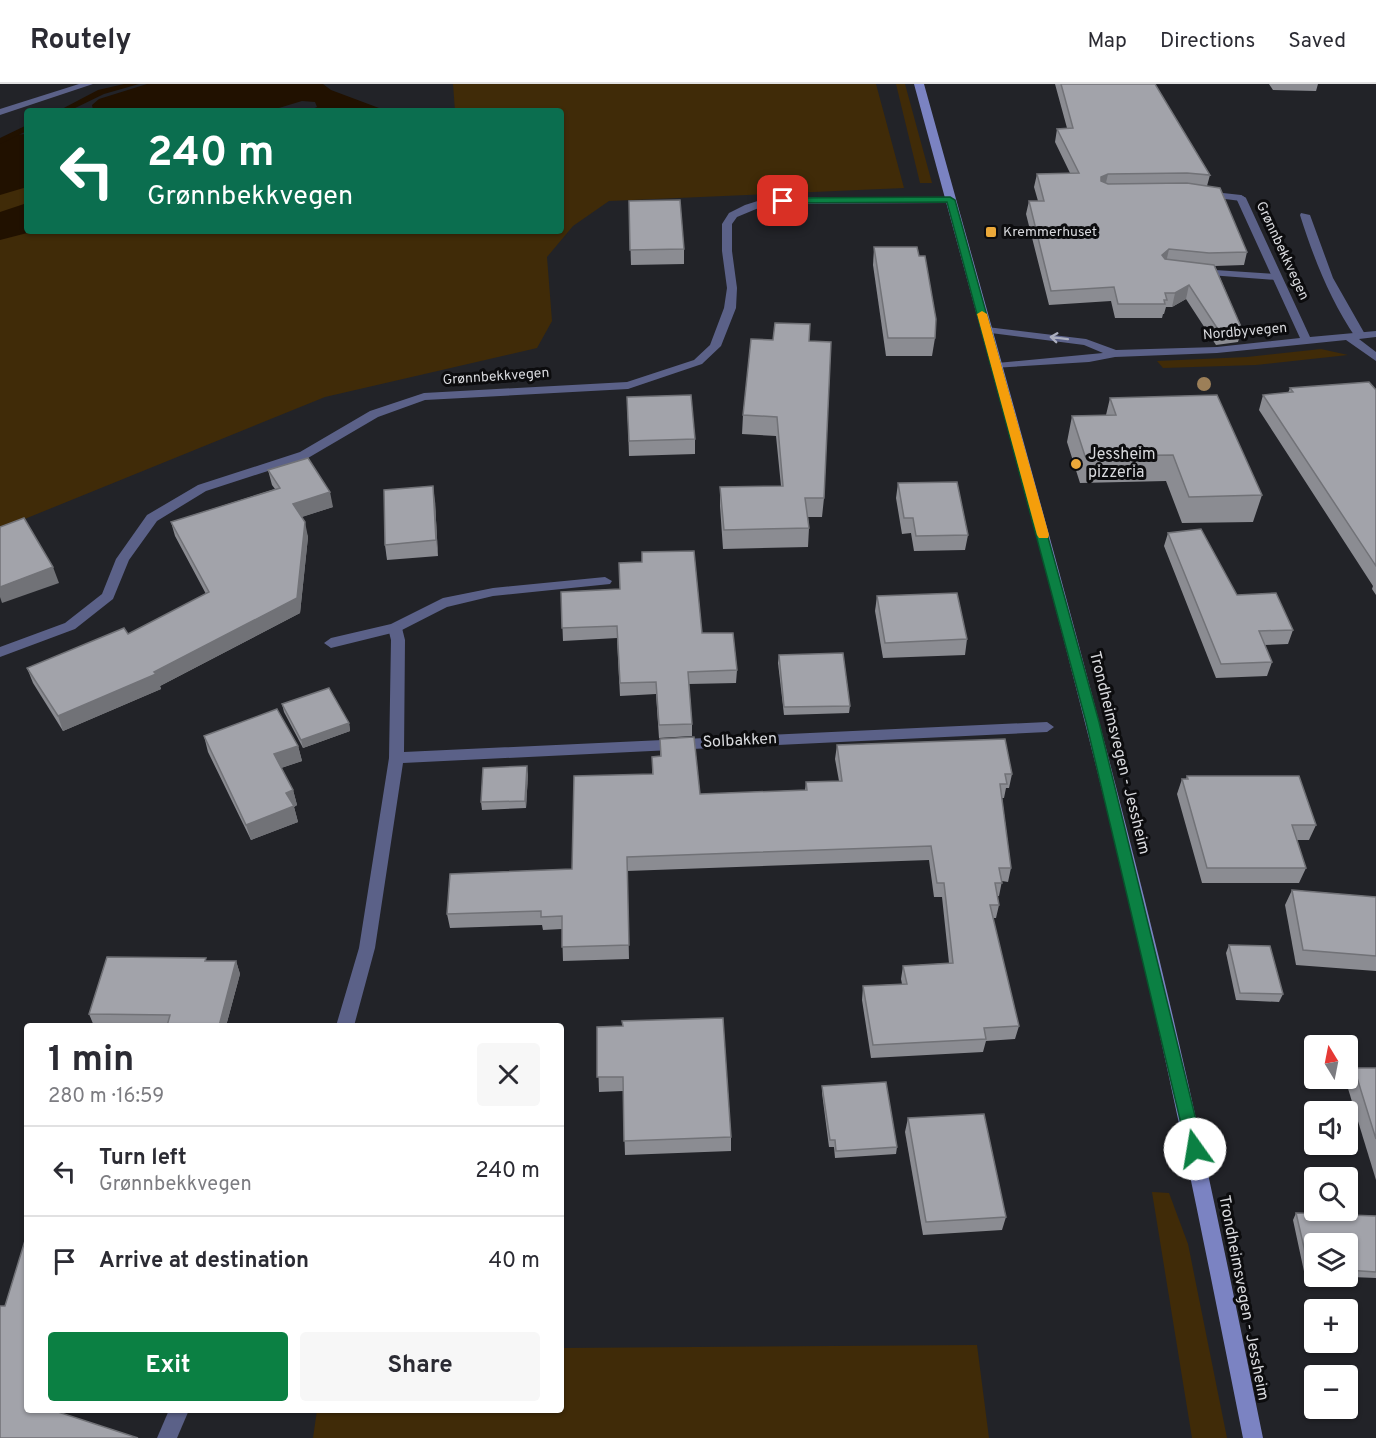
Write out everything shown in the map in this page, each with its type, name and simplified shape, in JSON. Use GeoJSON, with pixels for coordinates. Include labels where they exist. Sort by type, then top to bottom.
{"type":"FeatureCollection","features":[{"type":"Feature","properties":{"kind":"main road","name":"Trondheimsvegen - Jessheim"},"geometry":{"type":"LineString","coordinates":[[919,84],[1050,560],[1137,897],[1195,1149],[1253,1438]]}},
{"type":"Feature","properties":{"kind":"street"},"geometry":{"type":"LineString","coordinates":[[0,112],[88,84]]}},
{"type":"Feature","properties":{"kind":"street","name":"Grønnbekkvegen"},"geometry":{"type":"LineString","coordinates":[[1195,193],[1241,198],[1308,342]]}},
{"type":"Feature","properties":{"kind":"street","name":"Grønnbekkvegen"},"geometry":{"type":"LineString","coordinates":[[0,652],[70,626],[108,596],[123,559],[152,518],[202,488],[304,455],[374,414],[424,397],[628,385],[698,362],[716,346],[730,308],[732,288],[726,251],[727,224],[733,215],[749,207],[767,201],[950,200]]}},
{"type":"Feature","properties":{"kind":"street"},"geometry":{"type":"LineString","coordinates":[[1305,215],[1326,277],[1354,337],[1376,358]]}},
{"type":"Feature","properties":{"kind":"street"},"geometry":{"type":"LineString","coordinates":[[1188,270],[1277,277]]}},
{"type":"Feature","properties":{"kind":"street","name":"Nordbyvegen"},"geometry":{"type":"LineString","coordinates":[[987,330],[1086,342],[1115,354]]}},
{"type":"Feature","properties":{"kind":"street","name":"Nordbyvegen"},"geometry":{"type":"LineString","coordinates":[[996,366],[1115,354],[1217,350],[1376,334]]}},
{"type":"Feature","properties":{"kind":"street"},"geometry":{"type":"LineString","coordinates":[[331,644],[395,628],[443,603],[493,592],[605,581]]}},
{"type":"Feature","properties":{"kind":"street"},"geometry":{"type":"LineString","coordinates":[[346,1023],[367,948],[396,758],[398,640],[395,628]]}},
{"type":"Feature","properties":{"kind":"street","name":"Solbakken"},"geometry":{"type":"LineString","coordinates":[[396,758],[1047,727]]}},
{"type":"Feature","properties":{"kind":"street"},"geometry":{"type":"LineString","coordinates":[[167,1438],[178,1413]]}},
{"type":"Feature","properties":{"kind":"shaded area"},"geometry":{"type":"Polygon","coordinates":[[[147,84],[323,84],[331,90],[379,108],[314,108],[317,107],[315,102],[302,101],[279,108],[93,108],[92,105],[99,99],[147,84]]]}},
{"type":"Feature","properties":{"kind":"shaded area"},"geometry":{"type":"Polygon","coordinates":[[[453,84],[876,84],[904,188],[609,201],[573,226],[547,257],[552,321],[537,348],[325,397],[0,529],[0,157],[24,157],[24,234],[564,234],[564,108],[455,108],[453,84]]]}},
{"type":"Feature","properties":{"kind":"shaded area"},"geometry":{"type":"Polygon","coordinates":[[[896,84],[905,84],[932,183],[920,183],[896,84]]]}},
{"type":"Feature","properties":{"kind":"shaded area"},"geometry":{"type":"Polygon","coordinates":[[[24,134],[24,188],[0,195],[0,140],[11,135],[24,134]]]}},
{"type":"Feature","properties":{"kind":"shaded area"},"geometry":{"type":"Polygon","coordinates":[[[24,204],[24,234],[0,240],[0,212],[24,204]]]}},
{"type":"Feature","properties":{"kind":"shaded area"},"geometry":{"type":"Polygon","coordinates":[[[1321,349],[1348,355],[1256,365],[1163,368],[1157,361],[1247,357],[1321,349]]]}},
{"type":"Feature","properties":{"kind":"shaded area"},"geometry":{"type":"Polygon","coordinates":[[[1152,1192],[1169,1193],[1188,1244],[1227,1438],[1192,1438],[1152,1192]]]}},
{"type":"Feature","properties":{"kind":"shaded area"},"geometry":{"type":"Polygon","coordinates":[[[977,1345],[989,1438],[313,1438],[317,1413],[564,1413],[564,1348],[977,1345]]]}},
{"type":"Feature","properties":{"kind":"building"},"geometry":{"type":"Polygon","coordinates":[[[1061,84],[1155,84],[1210,175],[1108,174],[1101,177],[1101,181],[1108,184],[1187,183],[1220,188],[1247,252],[1209,253],[1169,249],[1162,255],[1165,259],[1214,265],[1242,329],[1219,331],[1189,285],[1175,293],[1165,293],[1167,300],[1164,300],[1165,304],[1118,304],[1114,287],[1051,291],[1029,201],[1044,201],[1037,174],[1079,173],[1057,129],[1073,128],[1061,84]]]}},
{"type":"Feature","properties":{"kind":"building"},"geometry":{"type":"Polygon","coordinates":[[[680,200],[684,249],[630,250],[629,201],[680,200]]]}},
{"type":"Feature","properties":{"kind":"building"},"geometry":{"type":"Polygon","coordinates":[[[874,247],[917,247],[919,256],[925,256],[936,319],[935,338],[888,338],[874,247]]]}},
{"type":"Feature","properties":{"kind":"building"},"geometry":{"type":"Polygon","coordinates":[[[775,323],[810,324],[809,341],[831,342],[824,498],[805,498],[809,528],[724,530],[720,487],[783,486],[777,417],[743,415],[751,339],[773,340],[775,323]]]}},
{"type":"Feature","properties":{"kind":"building"},"geometry":{"type":"Polygon","coordinates":[[[1369,382],[1376,390],[1376,566],[1263,395],[1293,392],[1290,388],[1369,382]]]}},
{"type":"Feature","properties":{"kind":"building"},"geometry":{"type":"Polygon","coordinates":[[[691,395],[695,439],[629,441],[627,397],[691,395]]]}},
{"type":"Feature","properties":{"kind":"building"},"geometry":{"type":"Polygon","coordinates":[[[1217,395],[1262,495],[1189,497],[1173,455],[1085,456],[1072,416],[1116,415],[1110,398],[1217,395]]]}},
{"type":"Feature","properties":{"kind":"building"},"geometry":{"type":"Polygon","coordinates":[[[308,458],[330,492],[293,504],[305,522],[297,598],[154,672],[156,674],[58,716],[27,668],[124,628],[128,634],[209,592],[171,522],[280,488],[268,470],[308,458]]]}},
{"type":"Feature","properties":{"kind":"building"},"geometry":{"type":"Polygon","coordinates":[[[957,482],[968,535],[916,536],[913,518],[904,518],[898,483],[957,482]]]}},
{"type":"Feature","properties":{"kind":"building"},"geometry":{"type":"Polygon","coordinates":[[[433,486],[436,540],[385,545],[384,490],[433,486]]]}},
{"type":"Feature","properties":{"kind":"building"},"geometry":{"type":"Polygon","coordinates":[[[24,518],[53,567],[0,587],[0,527],[24,518]]]}},
{"type":"Feature","properties":{"kind":"building"},"geometry":{"type":"Polygon","coordinates":[[[1201,529],[1237,595],[1276,593],[1293,630],[1259,631],[1272,662],[1221,664],[1168,533],[1201,529]]]}},
{"type":"Feature","properties":{"kind":"building"},"geometry":{"type":"Polygon","coordinates":[[[694,551],[702,633],[733,633],[737,670],[688,672],[692,724],[659,725],[656,682],[620,683],[617,626],[562,628],[561,592],[620,589],[619,563],[642,562],[642,552],[694,551]]]}},
{"type":"Feature","properties":{"kind":"building"},"geometry":{"type":"Polygon","coordinates":[[[957,593],[967,639],[885,643],[877,596],[957,593]]]}},
{"type":"Feature","properties":{"kind":"building"},"geometry":{"type":"Polygon","coordinates":[[[843,653],[850,706],[784,707],[779,655],[843,653]]]}},
{"type":"Feature","properties":{"kind":"building"},"geometry":{"type":"Polygon","coordinates":[[[329,688],[349,723],[301,740],[282,704],[329,688]]]}},
{"type":"Feature","properties":{"kind":"building"},"geometry":{"type":"Polygon","coordinates":[[[277,709],[298,746],[274,754],[293,790],[286,793],[294,806],[246,825],[204,736],[277,709]]]}},
{"type":"Feature","properties":{"kind":"building"},"geometry":{"type":"Polygon","coordinates":[[[694,737],[700,794],[807,790],[806,782],[842,781],[837,745],[1005,739],[1012,774],[1005,774],[1007,784],[1000,784],[1011,868],[999,868],[1002,883],[995,883],[999,905],[990,905],[1019,1026],[984,1028],[986,1039],[873,1045],[863,986],[907,984],[903,966],[953,963],[944,883],[937,883],[931,846],[627,857],[629,945],[562,947],[562,916],[541,917],[541,911],[447,914],[450,874],[572,869],[574,776],[653,774],[652,757],[661,756],[660,739],[694,737]]]}},
{"type":"Feature","properties":{"kind":"building"},"geometry":{"type":"Polygon","coordinates":[[[527,766],[525,801],[481,802],[483,768],[527,766]]]}},
{"type":"Feature","properties":{"kind":"building"},"geometry":{"type":"Polygon","coordinates":[[[1187,776],[1299,776],[1316,825],[1292,825],[1306,868],[1207,868],[1182,779],[1188,779],[1187,776]]]}},
{"type":"Feature","properties":{"kind":"building"},"geometry":{"type":"Polygon","coordinates":[[[1292,890],[1376,897],[1376,956],[1303,950],[1292,890]]]}},
{"type":"Feature","properties":{"kind":"building"},"geometry":{"type":"Polygon","coordinates":[[[1229,945],[1270,946],[1283,994],[1240,993],[1229,945]]]}},
{"type":"Feature","properties":{"kind":"building"},"geometry":{"type":"Polygon","coordinates":[[[107,957],[206,958],[205,961],[236,961],[220,1023],[168,1023],[170,1015],[89,1014],[107,957]]]}},
{"type":"Feature","properties":{"kind":"building"},"geometry":{"type":"Polygon","coordinates":[[[723,1018],[731,1137],[624,1141],[623,1077],[597,1077],[597,1027],[623,1026],[622,1021],[723,1018]]]}},
{"type":"Feature","properties":{"kind":"building"},"geometry":{"type":"Polygon","coordinates":[[[1358,1068],[1376,1068],[1376,1139],[1358,1081],[1358,1068]]]}},
{"type":"Feature","properties":{"kind":"building"},"geometry":{"type":"Polygon","coordinates":[[[886,1082],[897,1147],[836,1151],[835,1140],[830,1140],[822,1086],[886,1082]]]}},
{"type":"Feature","properties":{"kind":"building"},"geometry":{"type":"Polygon","coordinates":[[[984,1114],[1006,1217],[926,1222],[908,1118],[984,1114]]]}},
{"type":"Feature","properties":{"kind":"building"},"geometry":{"type":"Polygon","coordinates":[[[1296,1213],[1304,1213],[1304,1221],[1358,1221],[1358,1215],[1376,1216],[1376,1272],[1358,1271],[1358,1233],[1304,1233],[1304,1247],[1296,1213]]]}},
{"type":"Feature","properties":{"kind":"building"},"geometry":{"type":"Polygon","coordinates":[[[24,1244],[24,1413],[61,1413],[138,1438],[0,1438],[0,1306],[5,1306],[24,1244]]]}},
{"type":"Feature","properties":{"kind":"waterway"},"geometry":{"type":"LineString","coordinates":[[68,108],[101,92],[135,84]]}},
{"type":"Feature","properties":{"kind":"waterway"},"geometry":{"type":"LineString","coordinates":[[0,141],[24,129]]}},
{"type":"Feature","properties":{"kind":"slow traffic"},"geometry":{"type":"LineString","coordinates":[[982,314],[1043,535]]}},
{"type":"Feature","properties":{"kind":"place","name":"Kremmerhuset"},"geometry":{"type":"Point","coordinates":[991,232]}},
{"type":"Feature","properties":{"kind":"place","name":"Jessheim pizzeria"},"geometry":{"type":"Point","coordinates":[1076,464]}},
{"type":"Feature","properties":{"kind":"route"},"geometry":{"type":"LineString","coordinates":[[783,201],[950,200],[1050,560],[1092,722],[1137,897],[1195,1149]]}}]}
